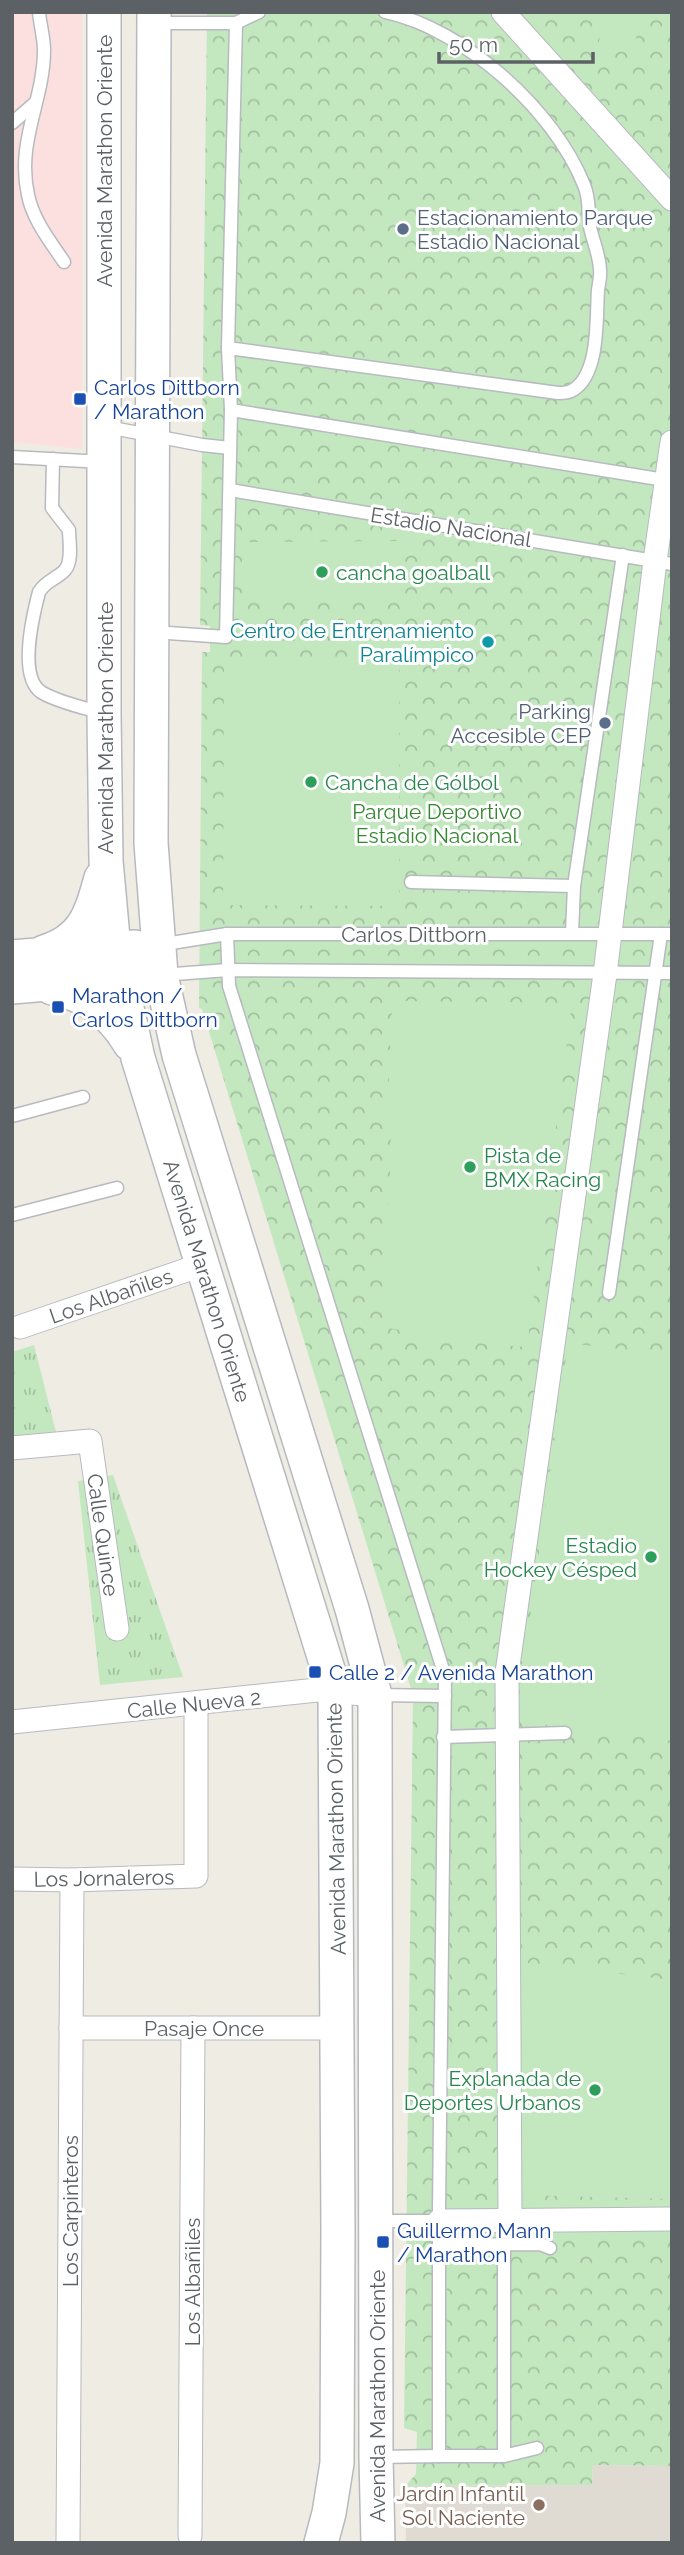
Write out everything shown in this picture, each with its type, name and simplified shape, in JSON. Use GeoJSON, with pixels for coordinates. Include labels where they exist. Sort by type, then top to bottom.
{"type":"FeatureCollection","features":[{"type":"Feature","properties":{"kind":"main road","name":"Avenida Marathon Oriente"},"geometry":{"type":"LineString","coordinates":[[104,12],[104,714],[106,861],[116,963],[138,1058],[335,1692],[337,2463],[318,2541]]}},
{"type":"Feature","properties":{"kind":"main road","name":"Avenida Marathon Oriente"},"geometry":{"type":"LineString","coordinates":[[154,17],[151,843],[160,960],[179,1055],[352,1609],[375,1695],[376,2457],[379,2543]]}},
{"type":"Feature","properties":{"kind":"main road"},"geometry":{"type":"LineString","coordinates":[[104,714],[151,713]]}},
{"type":"Feature","properties":{"kind":"main road"},"geometry":{"type":"LineString","coordinates":[[24,971],[68,942],[87,921],[106,861]]}},
{"type":"Feature","properties":{"kind":"main road"},"geometry":{"type":"LineString","coordinates":[[24,971],[160,960]]}},
{"type":"Feature","properties":{"kind":"main road"},"geometry":{"type":"LineString","coordinates":[[24,971],[80,994],[97,1005],[115,1023],[138,1058]]}},
{"type":"Feature","properties":{"kind":"main road"},"geometry":{"type":"LineString","coordinates":[[259,1446],[296,1432]]}},
{"type":"Feature","properties":{"kind":"street"},"geometry":{"type":"LineString","coordinates":[[503,12],[672,199]]}},
{"type":"Feature","properties":{"kind":"street"},"geometry":{"type":"LineString","coordinates":[[510,2220],[508,1673],[663,562],[672,442]]}},
{"type":"Feature","properties":{"kind":"street","name":"Los Albañiles"},"geometry":{"type":"LineString","coordinates":[[20,1327],[201,1265]]}},
{"type":"Feature","properties":{"kind":"street","name":"Calle Quince"},"geometry":{"type":"LineString","coordinates":[[12,1448],[90,1441],[117,1629]]}},
{"type":"Feature","properties":{"kind":"street","name":"Calle Nueva 2"},"geometry":{"type":"LineString","coordinates":[[12,1722],[317,1690],[375,1695]]}},
{"type":"Feature","properties":{"kind":"street","name":"Los Jornaleros"},"geometry":{"type":"LineString","coordinates":[[12,1880],[196,1876],[196,1704]]}},
{"type":"Feature","properties":{"kind":"street","name":"Los Carpinteros"},"geometry":{"type":"LineString","coordinates":[[68,2543],[72,1880]]}},
{"type":"Feature","properties":{"kind":"street","name":"Pasaje Once"},"geometry":{"type":"LineString","coordinates":[[71,2028],[337,2028]]}},
{"type":"Feature","properties":{"kind":"street","name":"Los Albañiles"},"geometry":{"type":"LineString","coordinates":[[190,2536],[193,2028]]}},
{"type":"Feature","properties":{"kind":"street"},"geometry":{"type":"LineString","coordinates":[[439,2221],[672,2219]]}},
{"type":"Feature","properties":{"kind":"lane"},"geometry":{"type":"LineString","coordinates":[[39,12],[44,49],[40,86],[30,121],[24,167],[28,197],[38,222],[64,262]]}},
{"type":"Feature","properties":{"kind":"lane"},"geometry":{"type":"LineString","coordinates":[[154,17],[236,23],[258,12]]}},
{"type":"Feature","properties":{"kind":"lane"},"geometry":{"type":"LineString","coordinates":[[228,348],[558,393],[572,392],[581,383],[590,366],[596,340],[600,271],[585,186],[562,145],[535,108],[491,66],[438,31],[385,12]]}},
{"type":"Feature","properties":{"kind":"lane"},"geometry":{"type":"LineString","coordinates":[[151,632],[226,637],[231,410],[228,348],[236,23]]}},
{"type":"Feature","properties":{"kind":"lane"},"geometry":{"type":"LineString","coordinates":[[12,122],[35,103]]}},
{"type":"Feature","properties":{"kind":"lane"},"geometry":{"type":"LineString","coordinates":[[231,410],[669,481]]}},
{"type":"Feature","properties":{"kind":"lane"},"geometry":{"type":"LineString","coordinates":[[105,426],[202,445],[230,447]]}},
{"type":"Feature","properties":{"kind":"lane"},"geometry":{"type":"LineString","coordinates":[[12,457],[105,462]]}},
{"type":"Feature","properties":{"kind":"lane"},"geometry":{"type":"LineString","coordinates":[[53,459],[52,508],[69,530],[69,560],[64,571],[43,584],[39,592],[29,651],[29,673],[32,682],[40,691],[56,699],[104,714]]}},
{"type":"Feature","properties":{"kind":"lane","name":"Estadio Nacional"},"geometry":{"type":"LineString","coordinates":[[230,490],[663,562]]}},
{"type":"Feature","properties":{"kind":"lane"},"geometry":{"type":"LineString","coordinates":[[572,933],[574,887],[623,555]]}},
{"type":"Feature","properties":{"kind":"lane"},"geometry":{"type":"LineString","coordinates":[[411,882],[574,887]]}},
{"type":"Feature","properties":{"kind":"lane"},"geometry":{"type":"LineString","coordinates":[[227,934],[229,986],[445,1676],[439,2456]]}},
{"type":"Feature","properties":{"kind":"lane","name":"Carlos Dittborn"},"geometry":{"type":"LineString","coordinates":[[160,960],[227,934],[667,934]]}},
{"type":"Feature","properties":{"kind":"lane"},"geometry":{"type":"LineString","coordinates":[[609,1293],[655,973],[667,934]]}},
{"type":"Feature","properties":{"kind":"lane","name":"Carlos Dittborn"},"geometry":{"type":"LineString","coordinates":[[160,960],[228,970],[672,973]]}},
{"type":"Feature","properties":{"kind":"lane"},"geometry":{"type":"LineString","coordinates":[[12,1116],[83,1097]]}},
{"type":"Feature","properties":{"kind":"lane"},"geometry":{"type":"LineString","coordinates":[[12,1215],[117,1188]]}},
{"type":"Feature","properties":{"kind":"lane"},"geometry":{"type":"LineString","coordinates":[[375,1695],[445,1696]]}},
{"type":"Feature","properties":{"kind":"lane"},"geometry":{"type":"LineString","coordinates":[[443,1737],[565,1733]]}},
{"type":"Feature","properties":{"kind":"lane"},"geometry":{"type":"LineString","coordinates":[[376,2221],[439,2221]]}},
{"type":"Feature","properties":{"kind":"lane"},"geometry":{"type":"LineString","coordinates":[[440,2245],[540,2244],[550,2248]]}},
{"type":"Feature","properties":{"kind":"lane"},"geometry":{"type":"LineString","coordinates":[[504,2245],[504,2456]]}},
{"type":"Feature","properties":{"kind":"lane"},"geometry":{"type":"LineString","coordinates":[[376,2457],[504,2456],[537,2448]]}},
{"type":"Feature","properties":{"kind":"shaded area"},"geometry":{"type":"Polygon","coordinates":[[[12,12],[82,12],[82,449],[12,442],[12,12]]]}},
{"type":"Feature","properties":{"kind":"shaded area","name":"Jardín Infantil Sol Naciente"},"geometry":{"type":"Polygon","coordinates":[[[593,2465],[672,2466],[672,2543],[406,2543],[405,2486],[592,2485],[593,2465]]]}},
{"type":"Feature","properties":{"kind":"green space","name":"Parque Deportivo Estadio Nacional"},"geometry":{"type":"Polygon","coordinates":[[[207,12],[672,12],[672,2466],[593,2465],[592,2485],[405,2486],[416,2474],[417,2432],[404,2428],[413,1695],[202,1009],[199,1008],[202,652],[210,652],[210,626],[200,625],[207,12]]]}},
{"type":"Feature","properties":{"kind":"green space"},"geometry":{"type":"Polygon","coordinates":[[[602,12],[639,12],[635,47],[599,43],[602,12]]]}},
{"type":"Feature","properties":{"kind":"green space","name":"cancha goalball"},"geometry":{"type":"Polygon","coordinates":[[[401,541],[401,602],[242,602],[242,542],[401,541]]]}},
{"type":"Feature","properties":{"kind":"green space","name":"Cancha de Gólbol"},"geometry":{"type":"Polygon","coordinates":[[[224,658],[399,659],[399,906],[223,905],[224,658]]]}},
{"type":"Feature","properties":{"kind":"green space","name":"Pista de BMX Racing"},"geometry":{"type":"Polygon","coordinates":[[[392,1001],[572,1003],[527,1347],[485,1344],[382,1327],[384,1205],[389,1205],[391,1129],[387,1129],[392,1001]]]}},
{"type":"Feature","properties":{"kind":"green space"},"geometry":{"type":"Polygon","coordinates":[[[568,1343],[672,1355],[672,1741],[516,1721],[568,1343]]]}},
{"type":"Feature","properties":{"kind":"green space"},"geometry":{"type":"Polygon","coordinates":[[[34,1345],[57,1436],[12,1440],[12,1352],[34,1345]]]}},
{"type":"Feature","properties":{"kind":"green space"},"geometry":{"type":"Polygon","coordinates":[[[113,1475],[183,1677],[100,1685],[78,1481],[113,1475]]]}},
{"type":"Feature","properties":{"kind":"green space","name":"Explanada de Deportes Urbanos"},"geometry":{"type":"Polygon","coordinates":[[[519,1962],[672,1980],[672,2199],[519,2195],[519,1962]]]}},
{"type":"Feature","properties":{"kind":"place","name":"Estacionamiento Parque Estadio Nacional"},"geometry":{"type":"Point","coordinates":[403,229]}},
{"type":"Feature","properties":{"kind":"place","name":"Carlos Dittborn / Marathon"},"geometry":{"type":"Point","coordinates":[80,399]}},
{"type":"Feature","properties":{"kind":"place","name":"cancha goalball"},"geometry":{"type":"Point","coordinates":[322,572]}},
{"type":"Feature","properties":{"kind":"place","name":"Centro de Entrenamiento Paralímpico"},"geometry":{"type":"Point","coordinates":[488,642]}},
{"type":"Feature","properties":{"kind":"place","name":"Parking Accesible CEP"},"geometry":{"type":"Point","coordinates":[605,723]}},
{"type":"Feature","properties":{"kind":"place","name":"Cancha de Gólbol"},"geometry":{"type":"Point","coordinates":[311,782]}},
{"type":"Feature","properties":{"kind":"place","name":"Marathon / Carlos Dittborn"},"geometry":{"type":"Point","coordinates":[58,1007]}},
{"type":"Feature","properties":{"kind":"place","name":"Pista de BMX Racing"},"geometry":{"type":"Point","coordinates":[470,1167]}},
{"type":"Feature","properties":{"kind":"place","name":"Estadio Hockey Césped"},"geometry":{"type":"Point","coordinates":[651,1557]}},
{"type":"Feature","properties":{"kind":"place","name":"Calle 2 / Avenida Marathon"},"geometry":{"type":"Point","coordinates":[315,1672]}},
{"type":"Feature","properties":{"kind":"place","name":"Explanada de Deportes Urbanos"},"geometry":{"type":"Point","coordinates":[595,2090]}},
{"type":"Feature","properties":{"kind":"place","name":"Guillermo Mann / Marathon"},"geometry":{"type":"Point","coordinates":[383,2242]}},
{"type":"Feature","properties":{"kind":"place","name":"Jardín Infantil Sol Naciente"},"geometry":{"type":"Point","coordinates":[539,2505]}}]}
